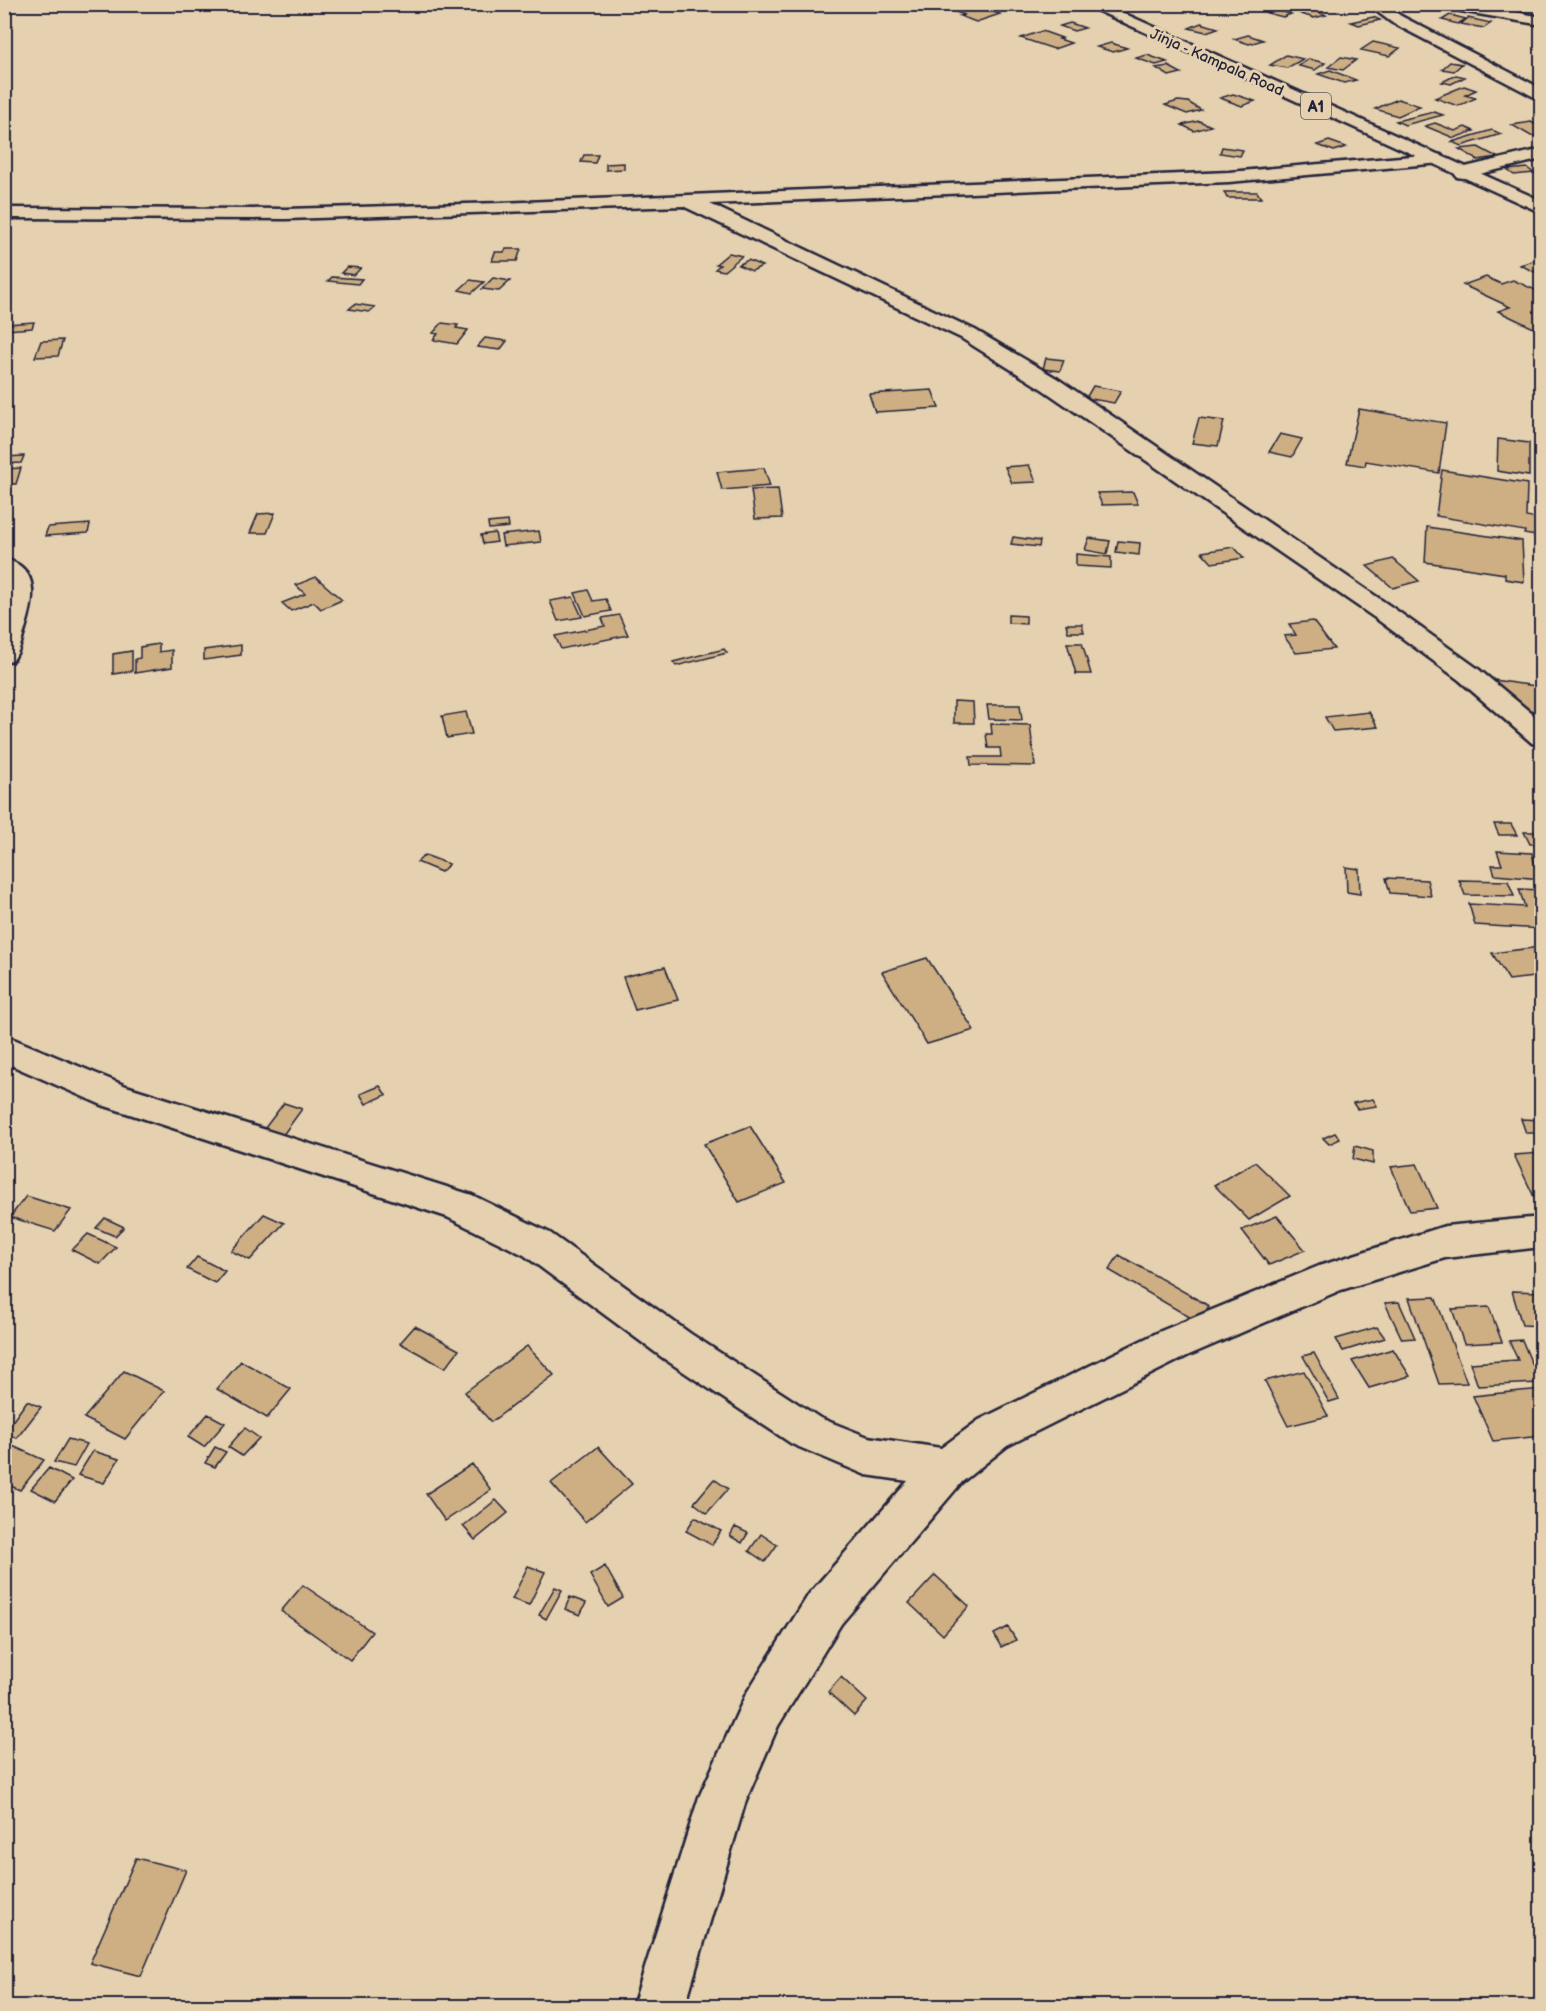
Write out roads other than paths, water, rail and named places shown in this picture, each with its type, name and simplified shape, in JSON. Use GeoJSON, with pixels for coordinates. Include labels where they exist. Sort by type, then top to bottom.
{"type":"FeatureCollection","features":[{"type":"Feature","properties":{"kind":"main road","name":"Jinja - Kampala Road"},"geometry":{"type":"LineString","coordinates":[[1090,4],[1542,208]]}},
{"type":"Feature","properties":{"kind":"main road"},"geometry":{"type":"LineString","coordinates":[[1374,4],[1415,30],[1542,96]]}},
{"type":"Feature","properties":{"kind":"main road"},"geometry":{"type":"LineString","coordinates":[[1443,4],[1542,21]]}},
{"type":"Feature","properties":{"kind":"main road"},"geometry":{"type":"LineString","coordinates":[[1462,173],[1542,154]]}},
{"type":"Feature","properties":{"kind":"main road"},"geometry":{"type":"LineString","coordinates":[[4,213],[286,214],[501,208],[1229,177],[1434,159]]}},
{"type":"Feature","properties":{"kind":"main road"},"geometry":{"type":"LineString","coordinates":[[684,199],[968,334],[1050,384],[1387,615],[1468,674],[1542,737]]}},
{"type":"Feature","properties":{"kind":"main road"},"geometry":{"type":"LineString","coordinates":[[4,566],[9,567],[19,579],[22,592],[4,654]]}},
{"type":"Feature","properties":{"kind":"main road"},"geometry":{"type":"LineString","coordinates":[[4,1047],[114,1096],[459,1206],[537,1244],[677,1346],[806,1431],[866,1456],[947,1468]]}},
{"type":"Feature","properties":{"kind":"main road"},"geometry":{"type":"LineString","coordinates":[[659,2007],[723,1797],[762,1710],[825,1609],[947,1468],[993,1433],[1154,1353],[1332,1277],[1445,1242],[1542,1232]]}}]}
